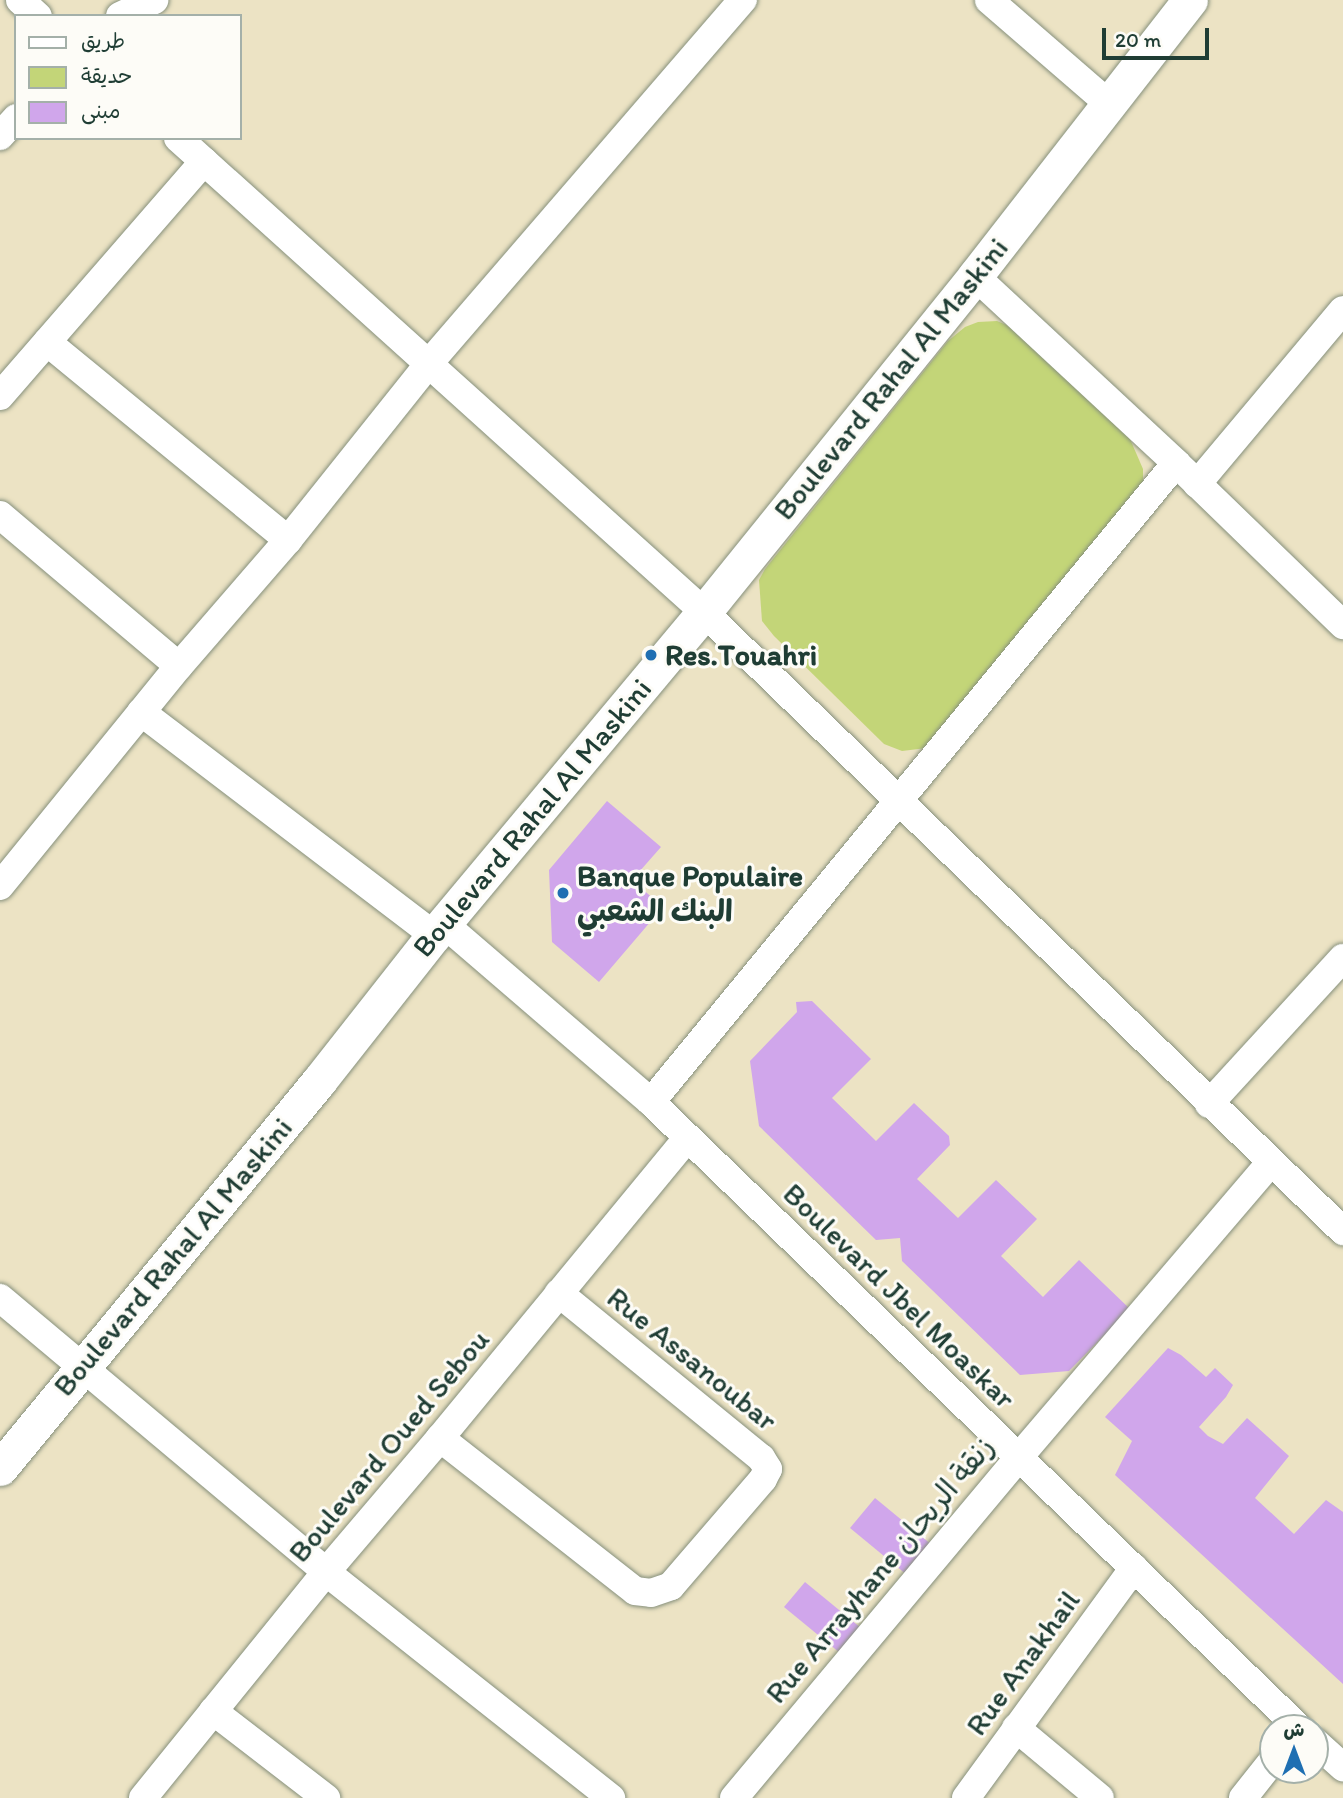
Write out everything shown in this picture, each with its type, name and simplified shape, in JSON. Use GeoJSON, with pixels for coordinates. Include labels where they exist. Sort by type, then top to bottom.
{"type":"FeatureCollection","features":[{"type":"Feature","properties":{"kind":"street"},"geometry":{"type":"LineString","coordinates":[[20,0],[36,14]]}},
{"type":"Feature","properties":{"kind":"street"},"geometry":{"type":"LineString","coordinates":[[124,14],[153,0]]}},
{"type":"Feature","properties":{"kind":"street"},"geometry":{"type":"LineString","coordinates":[[0,886],[179,666],[288,540],[430,362],[743,0]]}},
{"type":"Feature","properties":{"kind":"street"},"geometry":{"type":"LineString","coordinates":[[989,0],[1109,104]]}},
{"type":"Feature","properties":{"kind":"street","name":"Boulevard Rahal Al Maskini"},"geometry":{"type":"LineString","coordinates":[[0,1468],[310,1091],[438,929],[704,612],[975,276],[1190,0]]}},
{"type":"Feature","properties":{"kind":"street"},"geometry":{"type":"LineString","coordinates":[[0,136],[14,120]]}},
{"type":"Feature","properties":{"kind":"street"},"geometry":{"type":"LineString","coordinates":[[180,140],[430,362],[704,612],[1270,1163],[1343,1229]]}},
{"type":"Feature","properties":{"kind":"street"},"geometry":{"type":"LineString","coordinates":[[0,396],[204,161]]}},
{"type":"Feature","properties":{"kind":"street"},"geometry":{"type":"LineString","coordinates":[[975,276],[1176,463],[1343,625]]}},
{"type":"Feature","properties":{"kind":"street"},"geometry":{"type":"LineString","coordinates":[[1197,484],[1343,310]]}},
{"type":"Feature","properties":{"kind":"street"},"geometry":{"type":"LineString","coordinates":[[47,342],[288,540]]}},
{"type":"Feature","properties":{"kind":"street"},"geometry":{"type":"LineString","coordinates":[[651,1102],[1176,463]]}},
{"type":"Feature","properties":{"kind":"street"},"geometry":{"type":"LineString","coordinates":[[0,515],[179,666]]}},
{"type":"Feature","properties":{"kind":"street","name":"Boulevard Jbel Moaskar"},"geometry":{"type":"LineString","coordinates":[[141,712],[438,929],[651,1102],[1285,1714]]}},
{"type":"Feature","properties":{"kind":"street"},"geometry":{"type":"LineString","coordinates":[[1209,1104],[1343,958]]}},
{"type":"Feature","properties":{"kind":"street","name":"Boulevard Oued Sebou"},"geometry":{"type":"LineString","coordinates":[[143,1798],[326,1572],[687,1138]]}},
{"type":"Feature","properties":{"kind":"street","name":"Rue Arrayhane زنقة الريحان"},"geometry":{"type":"LineString","coordinates":[[734,1798],[1018,1457],[1270,1163]]}},
{"type":"Feature","properties":{"kind":"street","name":"Rue Assanoubar"},"geometry":{"type":"LineString","coordinates":[[440,1438],[635,1591],[651,1593],[670,1586],[763,1479],[768,1469],[761,1458],[559,1293]]}},
{"type":"Feature","properties":{"kind":"street"},"geometry":{"type":"LineString","coordinates":[[0,1298],[83,1365],[326,1572],[611,1798]]}},
{"type":"Feature","properties":{"kind":"street","name":"Rue Anakhail"},"geometry":{"type":"LineString","coordinates":[[966,1798],[1134,1568]]}},
{"type":"Feature","properties":{"kind":"street"},"geometry":{"type":"LineString","coordinates":[[213,1711],[326,1798]]}},
{"type":"Feature","properties":{"kind":"street"},"geometry":{"type":"LineString","coordinates":[[1016,1728],[1100,1798]]}},
{"type":"Feature","properties":{"kind":"street"},"geometry":{"type":"LineString","coordinates":[[1329,1754],[1343,1767]]}},
{"type":"Feature","properties":{"kind":"street"},"geometry":{"type":"LineString","coordinates":[[1243,1798],[1259,1778]]}},
{"type":"Feature","properties":{"kind":"green space"},"geometry":{"type":"Polygon","coordinates":[[[997,321],[1009,326],[1130,439],[1143,469],[1143,481],[935,747],[902,751],[884,744],[774,636],[762,621],[759,580],[765,569],[948,341],[965,327],[978,322],[997,321]]]}},
{"type":"Feature","properties":{"kind":"building"},"geometry":{"type":"Polygon","coordinates":[[[607,801],[661,847],[632,880],[663,907],[599,982],[552,942],[549,870],[607,801]]]}},
{"type":"Feature","properties":{"kind":"building"},"geometry":{"type":"Polygon","coordinates":[[[812,1001],[871,1059],[832,1098],[876,1141],[914,1103],[949,1136],[950,1145],[917,1179],[958,1218],[996,1180],[1037,1219],[1001,1256],[1043,1297],[1079,1260],[1130,1309],[1069,1371],[1020,1375],[902,1261],[900,1238],[876,1240],[759,1126],[750,1061],[797,1012],[796,1002],[812,1001]]]}},
{"type":"Feature","properties":{"kind":"building"},"geometry":{"type":"Polygon","coordinates":[[[1168,1348],[1181,1355],[1206,1377],[1215,1368],[1233,1385],[1226,1397],[1199,1427],[1208,1436],[1223,1444],[1247,1418],[1289,1456],[1255,1498],[1294,1534],[1326,1500],[1343,1512],[1343,1684],[1115,1475],[1132,1441],[1105,1417],[1168,1348]]]}},
{"type":"Feature","properties":{"kind":"building"},"geometry":{"type":"Polygon","coordinates":[[[875,1498],[932,1545],[907,1575],[850,1528],[875,1498]]]}},
{"type":"Feature","properties":{"kind":"building"},"geometry":{"type":"Polygon","coordinates":[[[805,1582],[861,1628],[840,1653],[784,1607],[805,1582]]]}},
{"type":"Feature","properties":{"kind":"place","name":"Res.Touahri"},"geometry":{"type":"Point","coordinates":[651,655]}},
{"type":"Feature","properties":{"kind":"place","name":"Banque Populaire البنك الشعبي"},"geometry":{"type":"Point","coordinates":[563,893]}}]}
